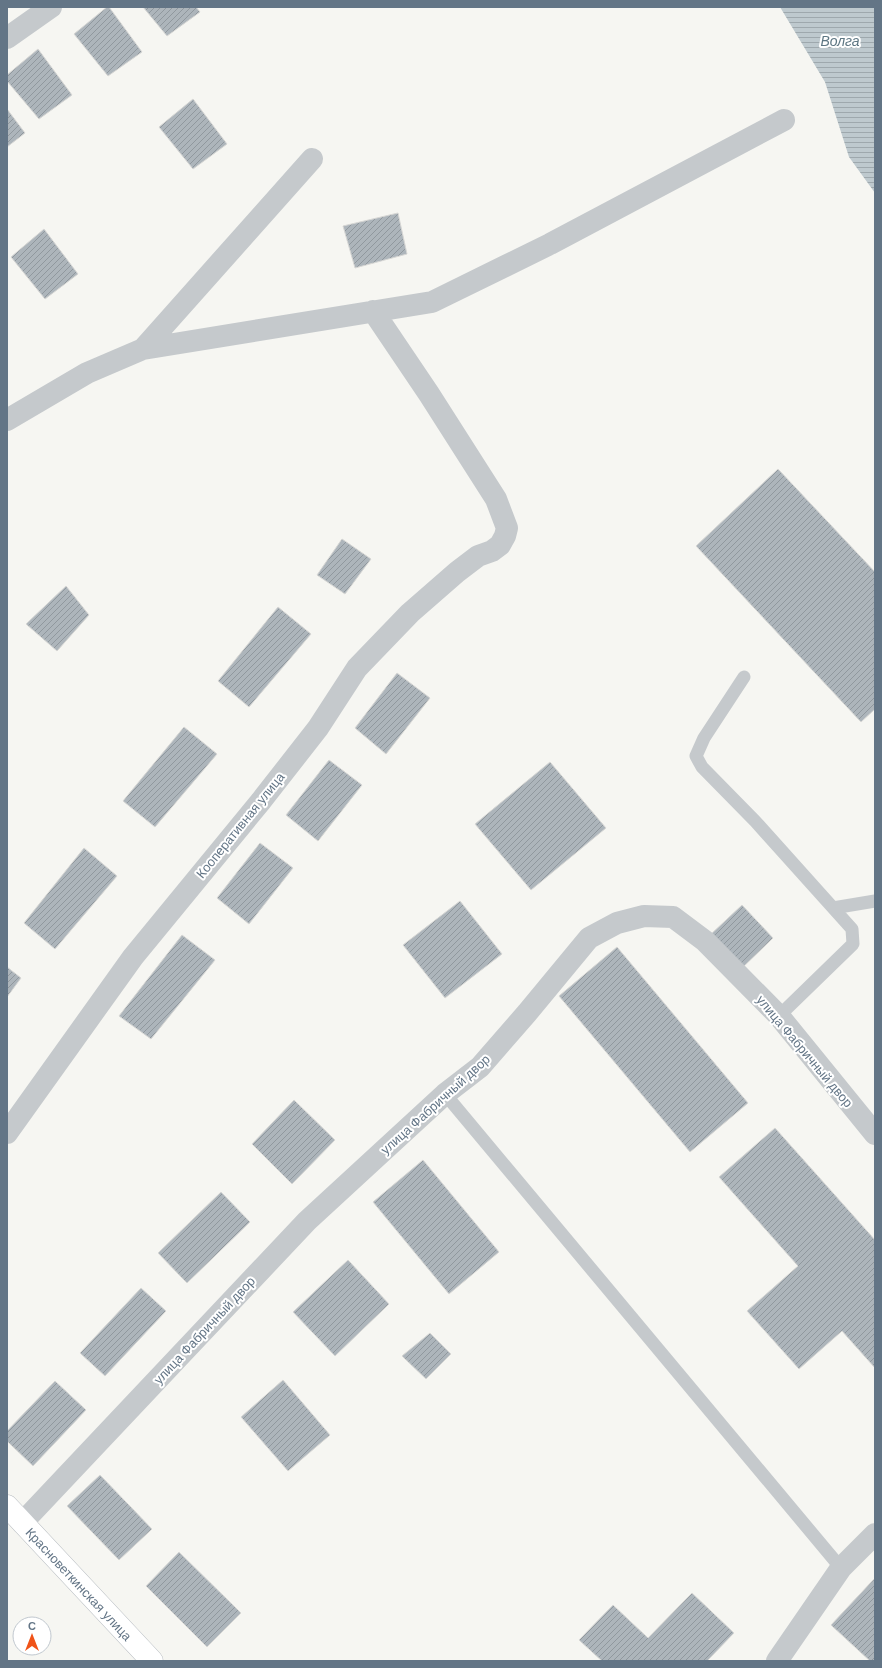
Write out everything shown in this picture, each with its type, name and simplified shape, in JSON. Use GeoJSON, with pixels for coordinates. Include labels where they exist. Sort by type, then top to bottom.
{"type":"FeatureCollection","features":[{"type":"Feature","properties":{"kind":"main road","name":"Красноветкинская улица"},"geometry":{"type":"LineString","coordinates":[[7,1506],[152,1661]]}},
{"type":"Feature","properties":{"kind":"street"},"geometry":{"type":"LineString","coordinates":[[7,38],[51,7]]}},
{"type":"Feature","properties":{"kind":"street"},"geometry":{"type":"LineString","coordinates":[[7,420],[87,373],[143,349],[432,302],[550,244],[784,120]]}},
{"type":"Feature","properties":{"kind":"street"},"geometry":{"type":"LineString","coordinates":[[143,349],[312,159]]}},
{"type":"Feature","properties":{"kind":"street","name":"Кооперативная улица"},"geometry":{"type":"LineString","coordinates":[[7,1133],[133,956],[275,783],[318,728],[357,668],[410,613],[457,572],[478,556],[492,551],[500,545],[507,528],[496,499],[429,394],[373,311]]}},
{"type":"Feature","properties":{"kind":"street","name":"улица Фабричный двор"},"geometry":{"type":"LineString","coordinates":[[22,1523],[307,1221],[445,1094],[480,1067],[589,938],[617,923],[644,916],[673,917],[705,941],[779,1016],[875,1134]]}},
{"type":"Feature","properties":{"kind":"street"},"geometry":{"type":"LineString","coordinates":[[777,1661],[841,1568],[875,1534]]}},
{"type":"Feature","properties":{"kind":"lane"},"geometry":{"type":"LineString","coordinates":[[744,677],[704,738],[696,756],[702,767],[755,820],[852,929],[853,944],[779,1016]]}},
{"type":"Feature","properties":{"kind":"lane"},"geometry":{"type":"LineString","coordinates":[[833,908],[875,901]]}},
{"type":"Feature","properties":{"kind":"lane"},"geometry":{"type":"LineString","coordinates":[[445,1094],[841,1568]]}},
{"type":"Feature","properties":{"kind":"water","name":"Волга"},"geometry":{"type":"Polygon","coordinates":[[[780,7],[875,7],[875,193],[849,157],[825,82],[780,7]]]}},
{"type":"Feature","properties":{"kind":"building"},"geometry":{"type":"Polygon","coordinates":[[[107,7],[109,7],[142,52],[108,76],[74,34],[107,7]]]}},
{"type":"Feature","properties":{"kind":"building"},"geometry":{"type":"Polygon","coordinates":[[[143,7],[196,7],[200,12],[167,36],[143,7]]]}},
{"type":"Feature","properties":{"kind":"building"},"geometry":{"type":"Polygon","coordinates":[[[38,49],[72,95],[39,119],[7,81],[7,75],[38,49]]]}},
{"type":"Feature","properties":{"kind":"building"},"geometry":{"type":"Polygon","coordinates":[[[193,99],[227,144],[193,169],[159,127],[193,99]]]}},
{"type":"Feature","properties":{"kind":"building"},"geometry":{"type":"Polygon","coordinates":[[[7,109],[25,133],[7,147],[7,109]]]}},
{"type":"Feature","properties":{"kind":"building"},"geometry":{"type":"Polygon","coordinates":[[[398,213],[407,254],[355,268],[343,226],[398,213]]]}},
{"type":"Feature","properties":{"kind":"building"},"geometry":{"type":"Polygon","coordinates":[[[44,229],[78,274],[45,299],[11,257],[44,229]]]}},
{"type":"Feature","properties":{"kind":"building"},"geometry":{"type":"Polygon","coordinates":[[[778,469],[875,572],[875,709],[861,722],[696,546],[778,469]]]}},
{"type":"Feature","properties":{"kind":"building"},"geometry":{"type":"Polygon","coordinates":[[[342,539],[371,559],[345,594],[317,575],[342,539]]]}},
{"type":"Feature","properties":{"kind":"building"},"geometry":{"type":"Polygon","coordinates":[[[66,586],[89,615],[57,651],[26,624],[66,586]]]}},
{"type":"Feature","properties":{"kind":"building"},"geometry":{"type":"Polygon","coordinates":[[[278,607],[311,634],[249,707],[218,681],[278,607]]]}},
{"type":"Feature","properties":{"kind":"building"},"geometry":{"type":"Polygon","coordinates":[[[397,673],[430,698],[386,754],[355,728],[397,673]]]}},
{"type":"Feature","properties":{"kind":"building"},"geometry":{"type":"Polygon","coordinates":[[[184,727],[217,754],[155,827],[123,801],[184,727]]]}},
{"type":"Feature","properties":{"kind":"building"},"geometry":{"type":"Polygon","coordinates":[[[329,760],[362,785],[318,841],[286,815],[329,760]]]}},
{"type":"Feature","properties":{"kind":"building"},"geometry":{"type":"Polygon","coordinates":[[[550,762],[606,828],[531,890],[475,824],[550,762]]]}},
{"type":"Feature","properties":{"kind":"building"},"geometry":{"type":"Polygon","coordinates":[[[260,843],[293,868],[249,924],[217,898],[260,843]]]}},
{"type":"Feature","properties":{"kind":"building"},"geometry":{"type":"Polygon","coordinates":[[[84,848],[117,876],[55,949],[24,923],[84,848]]]}},
{"type":"Feature","properties":{"kind":"building"},"geometry":{"type":"Polygon","coordinates":[[[460,901],[502,954],[445,998],[403,945],[460,901]]]}},
{"type":"Feature","properties":{"kind":"building"},"geometry":{"type":"Polygon","coordinates":[[[742,905],[773,938],[741,969],[709,936],[742,905]]]}},
{"type":"Feature","properties":{"kind":"building"},"geometry":{"type":"Polygon","coordinates":[[[182,935],[215,960],[151,1039],[119,1016],[182,935]]]}},
{"type":"Feature","properties":{"kind":"building"},"geometry":{"type":"Polygon","coordinates":[[[617,947],[748,1103],[690,1152],[559,996],[617,947]]]}},
{"type":"Feature","properties":{"kind":"building"},"geometry":{"type":"Polygon","coordinates":[[[7,967],[21,978],[7,997],[7,967]]]}},
{"type":"Feature","properties":{"kind":"building"},"geometry":{"type":"Polygon","coordinates":[[[294,1100],[335,1140],[292,1184],[252,1144],[294,1100]]]}},
{"type":"Feature","properties":{"kind":"building"},"geometry":{"type":"Polygon","coordinates":[[[775,1128],[875,1240],[875,1368],[842,1331],[799,1369],[747,1311],[798,1266],[719,1177],[775,1128]]]}},
{"type":"Feature","properties":{"kind":"building"},"geometry":{"type":"Polygon","coordinates":[[[423,1160],[499,1252],[449,1294],[373,1202],[423,1160]]]}},
{"type":"Feature","properties":{"kind":"building"},"geometry":{"type":"Polygon","coordinates":[[[221,1192],[250,1222],[187,1283],[158,1253],[221,1192]]]}},
{"type":"Feature","properties":{"kind":"building"},"geometry":{"type":"Polygon","coordinates":[[[348,1260],[389,1304],[335,1356],[293,1312],[348,1260]]]}},
{"type":"Feature","properties":{"kind":"building"},"geometry":{"type":"Polygon","coordinates":[[[141,1288],[166,1311],[105,1376],[80,1353],[141,1288]]]}},
{"type":"Feature","properties":{"kind":"building"},"geometry":{"type":"Polygon","coordinates":[[[430,1333],[451,1354],[426,1379],[402,1356],[430,1333]]]}},
{"type":"Feature","properties":{"kind":"building"},"geometry":{"type":"Polygon","coordinates":[[[283,1380],[330,1435],[288,1471],[241,1417],[283,1380]]]}},
{"type":"Feature","properties":{"kind":"building"},"geometry":{"type":"Polygon","coordinates":[[[55,1381],[86,1410],[33,1466],[7,1441],[7,1431],[55,1381]]]}},
{"type":"Feature","properties":{"kind":"building"},"geometry":{"type":"Polygon","coordinates":[[[100,1475],[152,1529],[119,1560],[67,1506],[100,1475]]]}},
{"type":"Feature","properties":{"kind":"building"},"geometry":{"type":"Polygon","coordinates":[[[179,1552],[241,1613],[207,1647],[146,1586],[179,1552]]]}},
{"type":"Feature","properties":{"kind":"building"},"geometry":{"type":"Polygon","coordinates":[[[875,1578],[875,1661],[870,1661],[831,1625],[875,1578]]]}},
{"type":"Feature","properties":{"kind":"building"},"geometry":{"type":"Polygon","coordinates":[[[692,1593],[734,1633],[707,1661],[602,1661],[579,1640],[613,1605],[648,1638],[692,1593]]]}}]}
